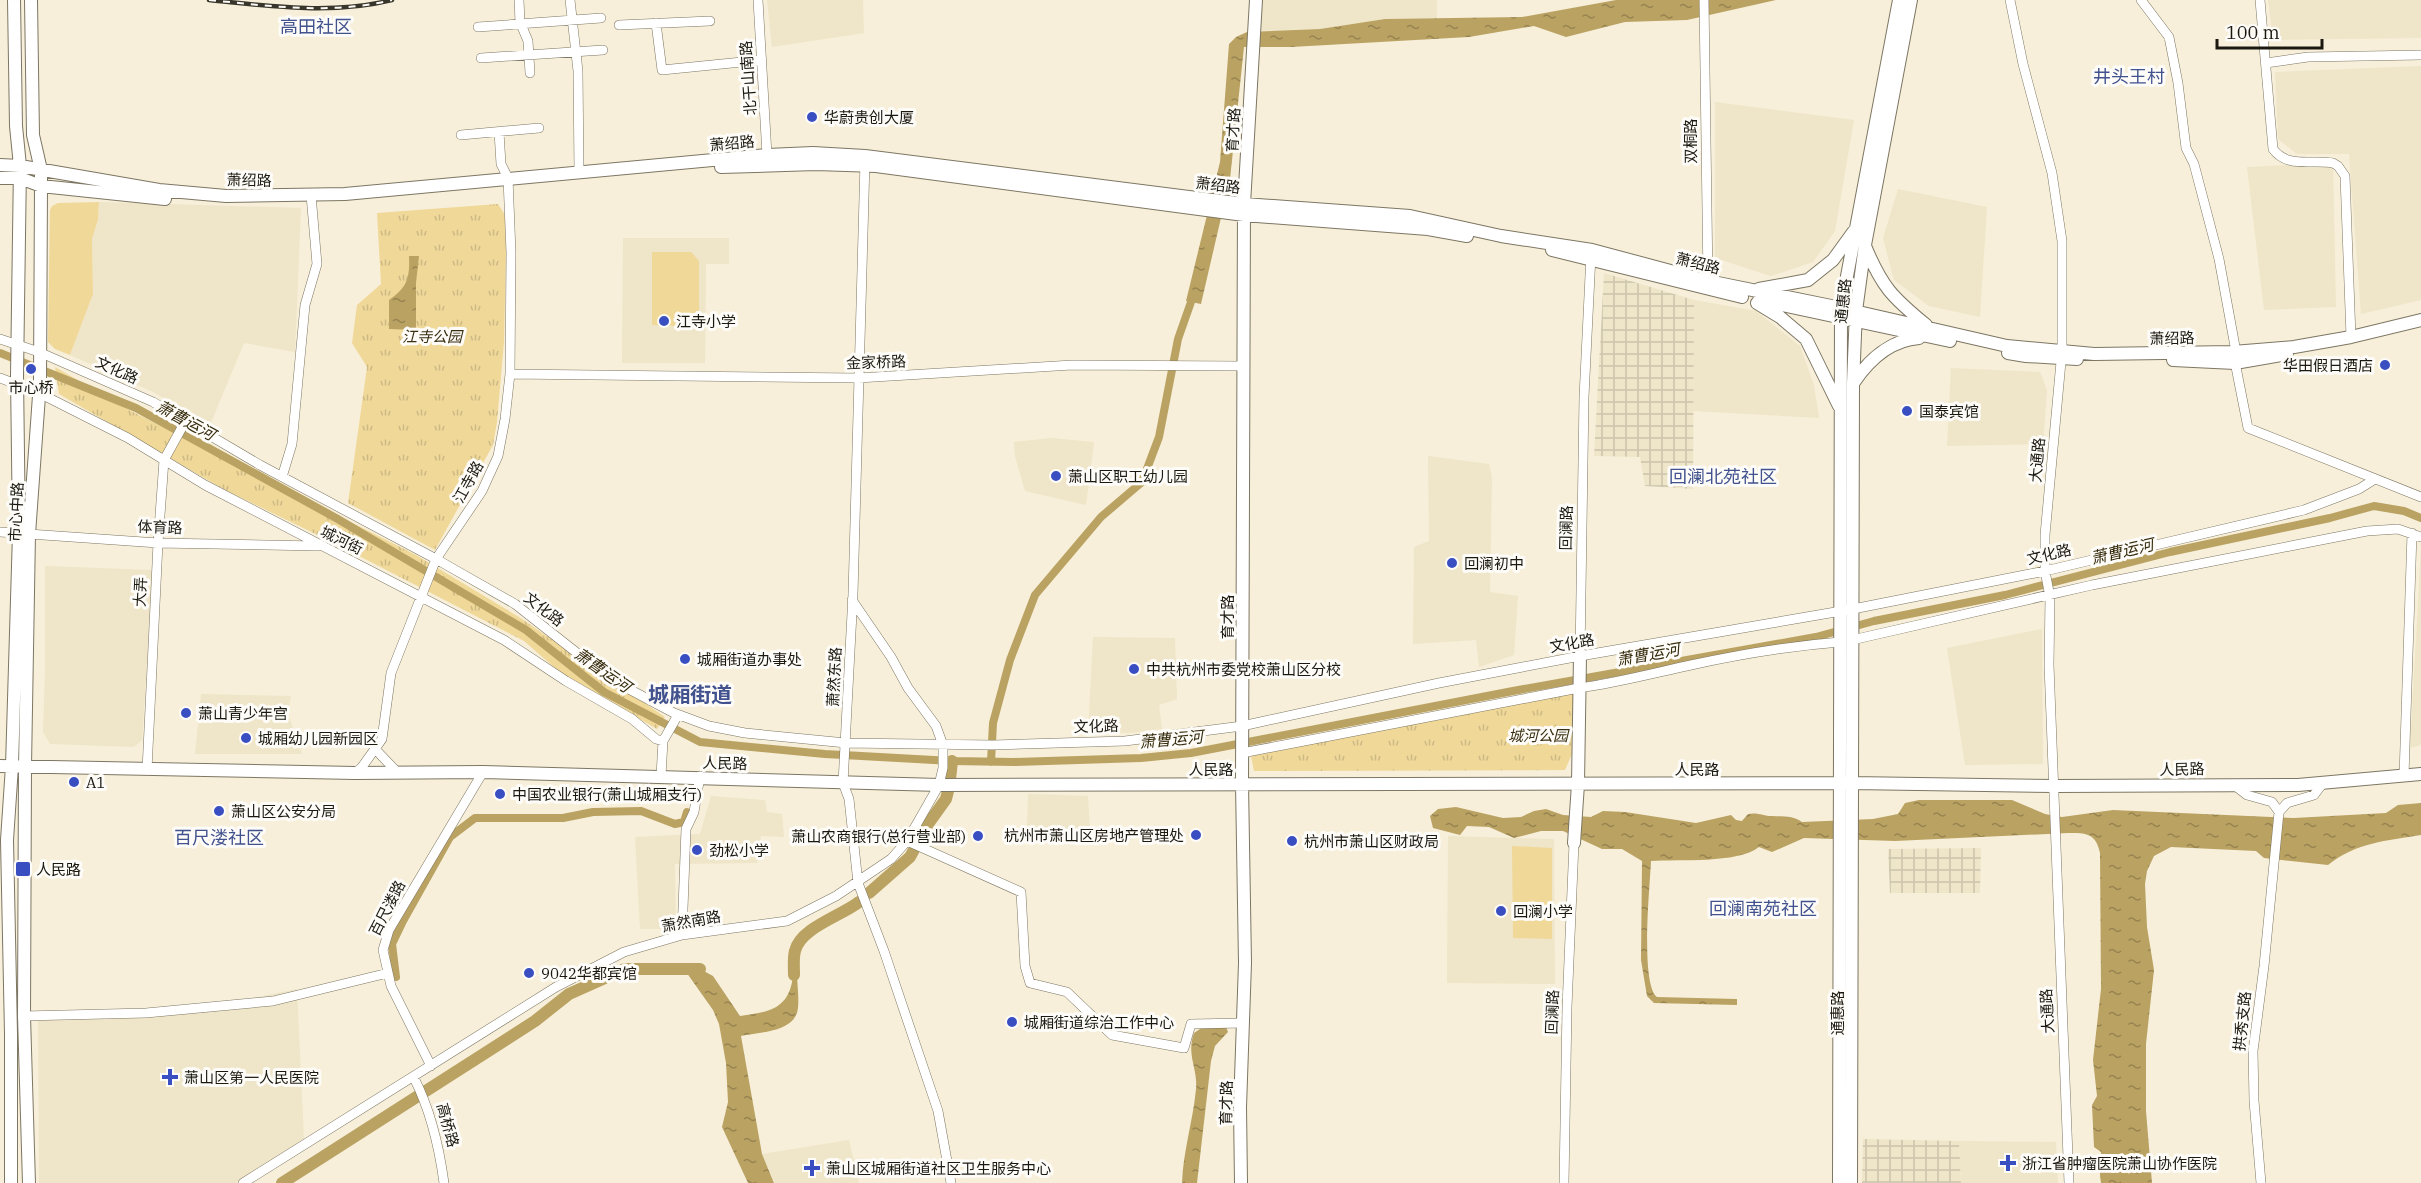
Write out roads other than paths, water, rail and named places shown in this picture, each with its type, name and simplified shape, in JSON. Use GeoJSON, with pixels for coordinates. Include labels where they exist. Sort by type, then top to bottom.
{"type":"FeatureCollection","features":[{"type":"Feature","properties":{"kind":"main road"},"geometry":{"type":"LineString","coordinates":[[14,0],[16,126],[20,172],[17,380]]}},
{"type":"Feature","properties":{"kind":"main road"},"geometry":{"type":"LineString","coordinates":[[31,0],[33,135],[41,171],[39,388]]}},
{"type":"Feature","properties":{"kind":"main road","name":"育才路"},"geometry":{"type":"LineString","coordinates":[[1241,1183],[1240,1107],[1245,963],[1242,784],[1242,366],[1244,209],[1256,0]]}},
{"type":"Feature","properties":{"kind":"main road"},"geometry":{"type":"LineString","coordinates":[[1839,1183],[1846,844],[1846,610],[1841,313],[1899,0]]}},
{"type":"Feature","properties":{"kind":"main road","name":"通惠路"},"geometry":{"type":"LineString","coordinates":[[1846,610],[1855,317],[1865,246],[1911,0]]}},
{"type":"Feature","properties":{"kind":"main road","name":"萧绍路"},"geometry":{"type":"LineString","coordinates":[[0,165],[20,172],[41,186],[174,200],[311,199],[508,182],[579,172],[813,153],[1244,209],[1428,229],[1591,255],[1708,281],[1748,294],[2025,356],[2094,354],[2235,356],[2351,337],[2421,320]]}},
{"type":"Feature","properties":{"kind":"main road"},"geometry":{"type":"LineString","coordinates":[[508,182],[717,167],[865,161]]}},
{"type":"Feature","properties":{"kind":"main road","name":"萧绍路"},"geometry":{"type":"LineString","coordinates":[[0,178],[20,172],[41,171],[159,190],[226,196],[311,199]]}},
{"type":"Feature","properties":{"kind":"main road"},"geometry":{"type":"LineString","coordinates":[[1748,294],[1808,280],[1833,260],[1857,227]]}},
{"type":"Feature","properties":{"kind":"main road"},"geometry":{"type":"LineString","coordinates":[[1853,383],[1867,364],[1885,350],[1908,339],[1929,333],[1894,299],[1877,276],[1865,246]]}},
{"type":"Feature","properties":{"kind":"main road"},"geometry":{"type":"LineString","coordinates":[[1591,255],[1748,294],[1806,339],[1841,410]]}},
{"type":"Feature","properties":{"kind":"main road"},"geometry":{"type":"LineString","coordinates":[[2235,356],[2352,344],[2421,328]]}},
{"type":"Feature","properties":{"kind":"main road","name":"市心中路"},"geometry":{"type":"LineString","coordinates":[[17,380],[24,534]]}},
{"type":"Feature","properties":{"kind":"main road","name":"市心中路"},"geometry":{"type":"LineString","coordinates":[[29,1183],[13,766],[24,534],[39,388]]}},
{"type":"Feature","properties":{"kind":"main road","name":"回澜路"},"geometry":{"type":"LineString","coordinates":[[1574,843],[1578,784],[1580,656]]}},
{"type":"Feature","properties":{"kind":"main road"},"geometry":{"type":"LineString","coordinates":[[11,1183],[7,840],[13,766]]}},
{"type":"Feature","properties":{"kind":"main road","name":"人民路"},"geometry":{"type":"LineString","coordinates":[[13,766],[355,773],[483,772],[939,785],[1846,783],[2054,786],[2298,785],[2421,774]]}},
{"type":"Feature","properties":{"kind":"main road","name":"通惠路"},"geometry":{"type":"LineString","coordinates":[[1846,844],[1851,1183]]}},
{"type":"Feature","properties":{"kind":"street"},"geometry":{"type":"LineString","coordinates":[[519,0],[522,25],[528,41],[530,73]]}},
{"type":"Feature","properties":{"kind":"street"},"geometry":{"type":"LineString","coordinates":[[570,0],[578,71],[579,172]]}},
{"type":"Feature","properties":{"kind":"street","name":"北干山南路"},"geometry":{"type":"LineString","coordinates":[[758,0],[767,155]]}},
{"type":"Feature","properties":{"kind":"street","name":"双桐路"},"geometry":{"type":"LineString","coordinates":[[1704,0],[1705,197],[1708,281]]}},
{"type":"Feature","properties":{"kind":"street","name":"大通路"},"geometry":{"type":"LineString","coordinates":[[2010,0],[2023,64],[2052,173],[2062,242],[2061,355],[2045,535],[2045,571],[2050,597]]}},
{"type":"Feature","properties":{"kind":"street"},"geometry":{"type":"LineString","coordinates":[[2141,0],[2169,37],[2178,83],[2186,148],[2194,164],[2219,259],[2248,428],[2421,497]]}},
{"type":"Feature","properties":{"kind":"street"},"geometry":{"type":"LineString","coordinates":[[2260,0],[2273,149],[2278,156],[2293,163],[2333,163],[2342,170],[2344,176],[2351,337]]}},
{"type":"Feature","properties":{"kind":"street"},"geometry":{"type":"LineString","coordinates":[[478,27],[601,18]]}},
{"type":"Feature","properties":{"kind":"street"},"geometry":{"type":"LineString","coordinates":[[619,26],[710,21]]}},
{"type":"Feature","properties":{"kind":"street"},"geometry":{"type":"LineString","coordinates":[[656,23],[662,70],[762,60]]}},
{"type":"Feature","properties":{"kind":"street"},"geometry":{"type":"LineString","coordinates":[[481,58],[603,50]]}},
{"type":"Feature","properties":{"kind":"street"},"geometry":{"type":"LineString","coordinates":[[2266,63],[2308,57],[2421,55]]}},
{"type":"Feature","properties":{"kind":"street"},"geometry":{"type":"LineString","coordinates":[[461,135],[539,128]]}},
{"type":"Feature","properties":{"kind":"street","name":"江寺路"},"geometry":{"type":"LineString","coordinates":[[355,773],[376,750],[382,739],[391,673],[436,559],[483,491],[498,456],[506,419],[510,374],[511,253],[508,182],[501,164],[499,132]]}},
{"type":"Feature","properties":{"kind":"street","name":"萧然东路"},"geometry":{"type":"LineString","coordinates":[[865,161],[852,600],[843,783],[849,799],[858,883],[892,972],[938,1111],[951,1183]]}},
{"type":"Feature","properties":{"kind":"street"},"geometry":{"type":"LineString","coordinates":[[282,477],[292,444],[305,305],[317,264],[311,199]]}},
{"type":"Feature","properties":{"kind":"street","name":"回澜路"},"geometry":{"type":"LineString","coordinates":[[1580,656],[1584,397],[1591,255]]}},
{"type":"Feature","properties":{"kind":"street","name":"文化路"},"geometry":{"type":"LineString","coordinates":[[0,339],[153,402],[282,477],[515,604],[610,679],[678,715],[709,726],[745,733],[845,745],[943,747],[1125,741],[1242,726],[1580,656],[1846,610],[2045,571],[2304,510],[2360,489],[2375,479]]}},
{"type":"Feature","properties":{"kind":"street","name":"金家桥路"},"geometry":{"type":"LineString","coordinates":[[510,374],[858,378],[1072,365],[1242,366]]}},
{"type":"Feature","properties":{"kind":"street","name":"城河街"},"geometry":{"type":"LineString","coordinates":[[0,378],[17,380],[39,388],[128,438],[167,456],[205,486],[420,601],[504,640],[566,681],[632,719],[656,739],[663,741]]}},
{"type":"Feature","properties":{"kind":"street","name":"大弄"},"geometry":{"type":"LineString","coordinates":[[147,770],[158,543],[167,456],[185,422]]}},
{"type":"Feature","properties":{"kind":"street"},"geometry":{"type":"LineString","coordinates":[[1242,753],[1579,687],[1622,682],[1691,665],[1790,646],[1846,638],[2050,597],[2092,585],[2367,531],[2398,530],[2416,535],[2404,776]]}},
{"type":"Feature","properties":{"kind":"street","name":"体育路"},"geometry":{"type":"LineString","coordinates":[[0,532],[158,543],[320,546]]}},
{"type":"Feature","properties":{"kind":"street"},"geometry":{"type":"LineString","coordinates":[[2050,597],[2049,665],[2054,786]]}},
{"type":"Feature","properties":{"kind":"street","name":"萧然南路"},"geometry":{"type":"LineString","coordinates":[[243,1183],[556,987],[624,952],[682,935],[787,921],[858,883],[891,859],[907,841],[939,785],[943,768],[943,747],[936,726],[908,688],[891,657],[852,600]]}},
{"type":"Feature","properties":{"kind":"street"},"geometry":{"type":"LineString","coordinates":[[661,776],[663,741],[678,715]]}},
{"type":"Feature","properties":{"kind":"street"},"geometry":{"type":"LineString","coordinates":[[376,750],[398,773]]}},
{"type":"Feature","properties":{"kind":"street","name":"百尺溇路"},"geometry":{"type":"LineString","coordinates":[[431,1066],[395,996],[383,950],[389,930],[483,772]]}},
{"type":"Feature","properties":{"kind":"street"},"geometry":{"type":"LineString","coordinates":[[682,935],[686,829],[694,812],[700,777]]}},
{"type":"Feature","properties":{"kind":"street"},"geometry":{"type":"LineString","coordinates":[[2232,784],[2247,795],[2272,802],[2278,812],[2287,802],[2314,795],[2323,783]]}},
{"type":"Feature","properties":{"kind":"street","name":"大通路"},"geometry":{"type":"LineString","coordinates":[[2054,786],[2069,1183]]}},
{"type":"Feature","properties":{"kind":"street","name":"拱秀支路"},"geometry":{"type":"LineString","coordinates":[[2261,1183],[2254,1101],[2253,1051],[2264,966],[2278,812]]}},
{"type":"Feature","properties":{"kind":"street"},"geometry":{"type":"LineString","coordinates":[[907,841],[1021,892],[1025,966],[1030,983],[1067,992],[1112,1035],[1184,1048],[1191,1024],[1243,1023]]}},
{"type":"Feature","properties":{"kind":"street","name":"回澜路"},"geometry":{"type":"LineString","coordinates":[[1564,1183],[1567,1007],[1574,843]]}},
{"type":"Feature","properties":{"kind":"street"},"geometry":{"type":"LineString","coordinates":[[24,1016],[146,1013],[273,1001],[388,973]]}},
{"type":"Feature","properties":{"kind":"street","name":"高桥路"},"geometry":{"type":"LineString","coordinates":[[414,1078],[427,1103],[441,1156],[444,1183]]}},
{"type":"Feature","properties":{"kind":"water"},"geometry":{"type":"Polygon","coordinates":[[[1616,0],[1776,0],[1687,20],[1625,22],[1566,37],[1534,26],[1469,37],[1291,47],[1244,47],[1230,179],[1201,304],[1186,301],[1220,162],[1229,44],[1236,37],[1247,32],[1320,29],[1385,19],[1522,17],[1616,0]]]}},
{"type":"Feature","properties":{"kind":"water"},"geometry":{"type":"Polygon","coordinates":[[[409,256],[419,256],[416,283],[416,330],[389,329],[389,300],[404,287],[409,270],[409,256]]]}},
{"type":"Feature","properties":{"kind":"water"},"geometry":{"type":"Polygon","coordinates":[[[1919,800],[2012,800],[2045,814],[2062,817],[2113,810],[2294,818],[2386,813],[2398,805],[2421,803],[2421,835],[2361,847],[2328,865],[2264,858],[2256,851],[2171,847],[2154,856],[2147,871],[2145,884],[2147,927],[2154,970],[2146,1044],[2146,1111],[2152,1183],[2101,1183],[2101,1152],[2094,1147],[2092,1105],[2097,1096],[2093,1060],[2101,989],[2100,853],[2093,838],[2080,833],[2068,833],[1895,841],[1804,838],[1772,852],[1759,847],[1737,856],[1723,858],[1651,861],[1647,954],[1652,988],[1657,997],[1737,999],[1737,1005],[1654,1003],[1647,996],[1641,960],[1642,861],[1622,849],[1602,849],[1563,831],[1541,831],[1514,838],[1489,827],[1467,826],[1460,835],[1433,828],[1430,816],[1438,809],[1456,807],[1503,818],[1521,817],[1546,809],[1563,815],[1591,817],[1603,811],[1625,812],[1696,823],[1731,815],[1736,820],[1742,821],[1748,814],[1755,813],[1791,817],[1802,822],[1873,819],[1898,814],[1905,803],[1919,800]]]}},
{"type":"Feature","properties":{"kind":"water"},"geometry":{"type":"Polygon","coordinates":[[[684,969],[700,969],[713,976],[740,1016],[760,1013],[776,1007],[787,996],[793,976],[797,973],[798,1004],[793,1020],[780,1028],[741,1036],[762,1154],[774,1183],[748,1183],[722,1127],[728,1102],[726,1063],[719,1024],[713,1010],[684,969]]]}},
{"type":"Feature","properties":{"kind":"water"},"geometry":{"type":"Polygon","coordinates":[[[1203,1027],[1226,1027],[1228,1032],[1215,1046],[1211,1061],[1197,1183],[1182,1183],[1196,1089],[1191,1048],[1194,1033],[1203,1027]]]}},
{"type":"Feature","properties":{"kind":"waterway"},"geometry":{"type":"LineString","coordinates":[[991,762],[993,723],[1010,660],[1035,595],[1101,517],[1142,482],[1159,437],[1178,339],[1191,302]]}},
{"type":"Feature","properties":{"kind":"waterway","name":"萧曹运河"},"geometry":{"type":"LineString","coordinates":[[0,353],[136,408],[336,518],[526,630],[604,692],[700,742],[825,754],[1014,762],[1141,758],[1191,753],[1513,691],[1816,637],[1874,621],[2005,595],[2170,552],[2330,518],[2374,506],[2404,511],[2421,518]]}},
{"type":"Feature","properties":{"kind":"waterway"},"geometry":{"type":"LineString","coordinates":[[950,779],[952,761]]}},
{"type":"Feature","properties":{"kind":"waterway"},"geometry":{"type":"LineString","coordinates":[[869,893],[910,857],[928,824],[946,799],[948,791]]}},
{"type":"Feature","properties":{"kind":"waterway"},"geometry":{"type":"LineString","coordinates":[[396,977],[392,944],[403,921],[450,837],[475,818],[563,818],[593,812],[641,811],[675,824],[684,822],[687,812]]}},
{"type":"Feature","properties":{"kind":"waterway"},"geometry":{"type":"LineString","coordinates":[[794,975],[795,951],[798,943],[813,929],[859,902]]}},
{"type":"Feature","properties":{"kind":"waterway"},"geometry":{"type":"LineString","coordinates":[[282,1183],[535,1021],[569,994],[625,969],[700,969]]}},
{"type":"Feature","properties":{"kind":"railway"},"geometry":{"type":"LineString","coordinates":[[209,0],[301,8],[369,5],[392,0]]}},
{"type":"Feature","properties":{"kind":"place","name":"华蔚贵创大厦"},"geometry":{"type":"Point","coordinates":[812,117]}},
{"type":"Feature","properties":{"kind":"place","name":"江寺小学"},"geometry":{"type":"Point","coordinates":[664,321]}},
{"type":"Feature","properties":{"kind":"place","name":"华田假日酒店"},"geometry":{"type":"Point","coordinates":[2385,365]}},
{"type":"Feature","properties":{"kind":"place","name":"市心桥"},"geometry":{"type":"Point","coordinates":[31,369]}},
{"type":"Feature","properties":{"kind":"place","name":"国泰宾馆"},"geometry":{"type":"Point","coordinates":[1907,411]}},
{"type":"Feature","properties":{"kind":"place","name":"萧山区职工幼儿园"},"geometry":{"type":"Point","coordinates":[1056,476]}},
{"type":"Feature","properties":{"kind":"place","name":"回澜初中"},"geometry":{"type":"Point","coordinates":[1452,563]}},
{"type":"Feature","properties":{"kind":"place","name":"城厢街道办事处"},"geometry":{"type":"Point","coordinates":[685,659]}},
{"type":"Feature","properties":{"kind":"place","name":"中共杭州市委党校萧山区分校"},"geometry":{"type":"Point","coordinates":[1134,669]}},
{"type":"Feature","properties":{"kind":"place","name":"萧山青少年宫"},"geometry":{"type":"Point","coordinates":[186,713]}},
{"type":"Feature","properties":{"kind":"place","name":"城厢幼儿园新园区"},"geometry":{"type":"Point","coordinates":[246,738]}},
{"type":"Feature","properties":{"kind":"place","name":"A1"},"geometry":{"type":"Point","coordinates":[74,782]}},
{"type":"Feature","properties":{"kind":"place","name":"中国农业银行(萧山城厢支行)"},"geometry":{"type":"Point","coordinates":[500,794]}},
{"type":"Feature","properties":{"kind":"place","name":"萧山区公安分局"},"geometry":{"type":"Point","coordinates":[219,811]}},
{"type":"Feature","properties":{"kind":"place","name":"杭州市萧山区房地产管理处"},"geometry":{"type":"Point","coordinates":[1196,835]}},
{"type":"Feature","properties":{"kind":"place","name":"萧山农商银行(总行营业部)"},"geometry":{"type":"Point","coordinates":[978,836]}},
{"type":"Feature","properties":{"kind":"place","name":"杭州市萧山区财政局"},"geometry":{"type":"Point","coordinates":[1292,841]}},
{"type":"Feature","properties":{"kind":"place","name":"劲松小学"},"geometry":{"type":"Point","coordinates":[697,850]}},
{"type":"Feature","properties":{"kind":"place","name":"人民路"},"geometry":{"type":"Point","coordinates":[23,869]}},
{"type":"Feature","properties":{"kind":"place","name":"回澜小学"},"geometry":{"type":"Point","coordinates":[1501,911]}},
{"type":"Feature","properties":{"kind":"place","name":"9042华都宾馆"},"geometry":{"type":"Point","coordinates":[529,973]}},
{"type":"Feature","properties":{"kind":"place","name":"城厢街道综治工作中心"},"geometry":{"type":"Point","coordinates":[1012,1022]}},
{"type":"Feature","properties":{"kind":"place","name":"萧山区第一人民医院"},"geometry":{"type":"Point","coordinates":[170,1077]}},
{"type":"Feature","properties":{"kind":"place","name":"浙江省肿瘤医院萧山协作医院"},"geometry":{"type":"Point","coordinates":[2008,1163]}},
{"type":"Feature","properties":{"kind":"place","name":"萧山区城厢街道社区卫生服务中心"},"geometry":{"type":"Point","coordinates":[812,1168]}},
{"type":"Feature","properties":{"kind":"district","name":"高田社区"},"geometry":{"type":"Point","coordinates":[316,26]}},
{"type":"Feature","properties":{"kind":"district","name":"井头王村"},"geometry":{"type":"Point","coordinates":[2129,76]}},
{"type":"Feature","properties":{"kind":"district","name":"回澜北苑社区"},"geometry":{"type":"Point","coordinates":[1723,476]}},
{"type":"Feature","properties":{"kind":"district","name":"城厢街道"},"geometry":{"type":"Point","coordinates":[690,694]}},
{"type":"Feature","properties":{"kind":"district","name":"百尺溇社区"},"geometry":{"type":"Point","coordinates":[219,837]}},
{"type":"Feature","properties":{"kind":"district","name":"回澜南苑社区"},"geometry":{"type":"Point","coordinates":[1763,908]}},
{"type":"Feature","properties":{"kind":"park label","name":"江寺公园"},"geometry":{"type":"Point","coordinates":[432,336]}},
{"type":"Feature","properties":{"kind":"park label","name":"城河公园"},"geometry":{"type":"Point","coordinates":[1538,735]}}]}
